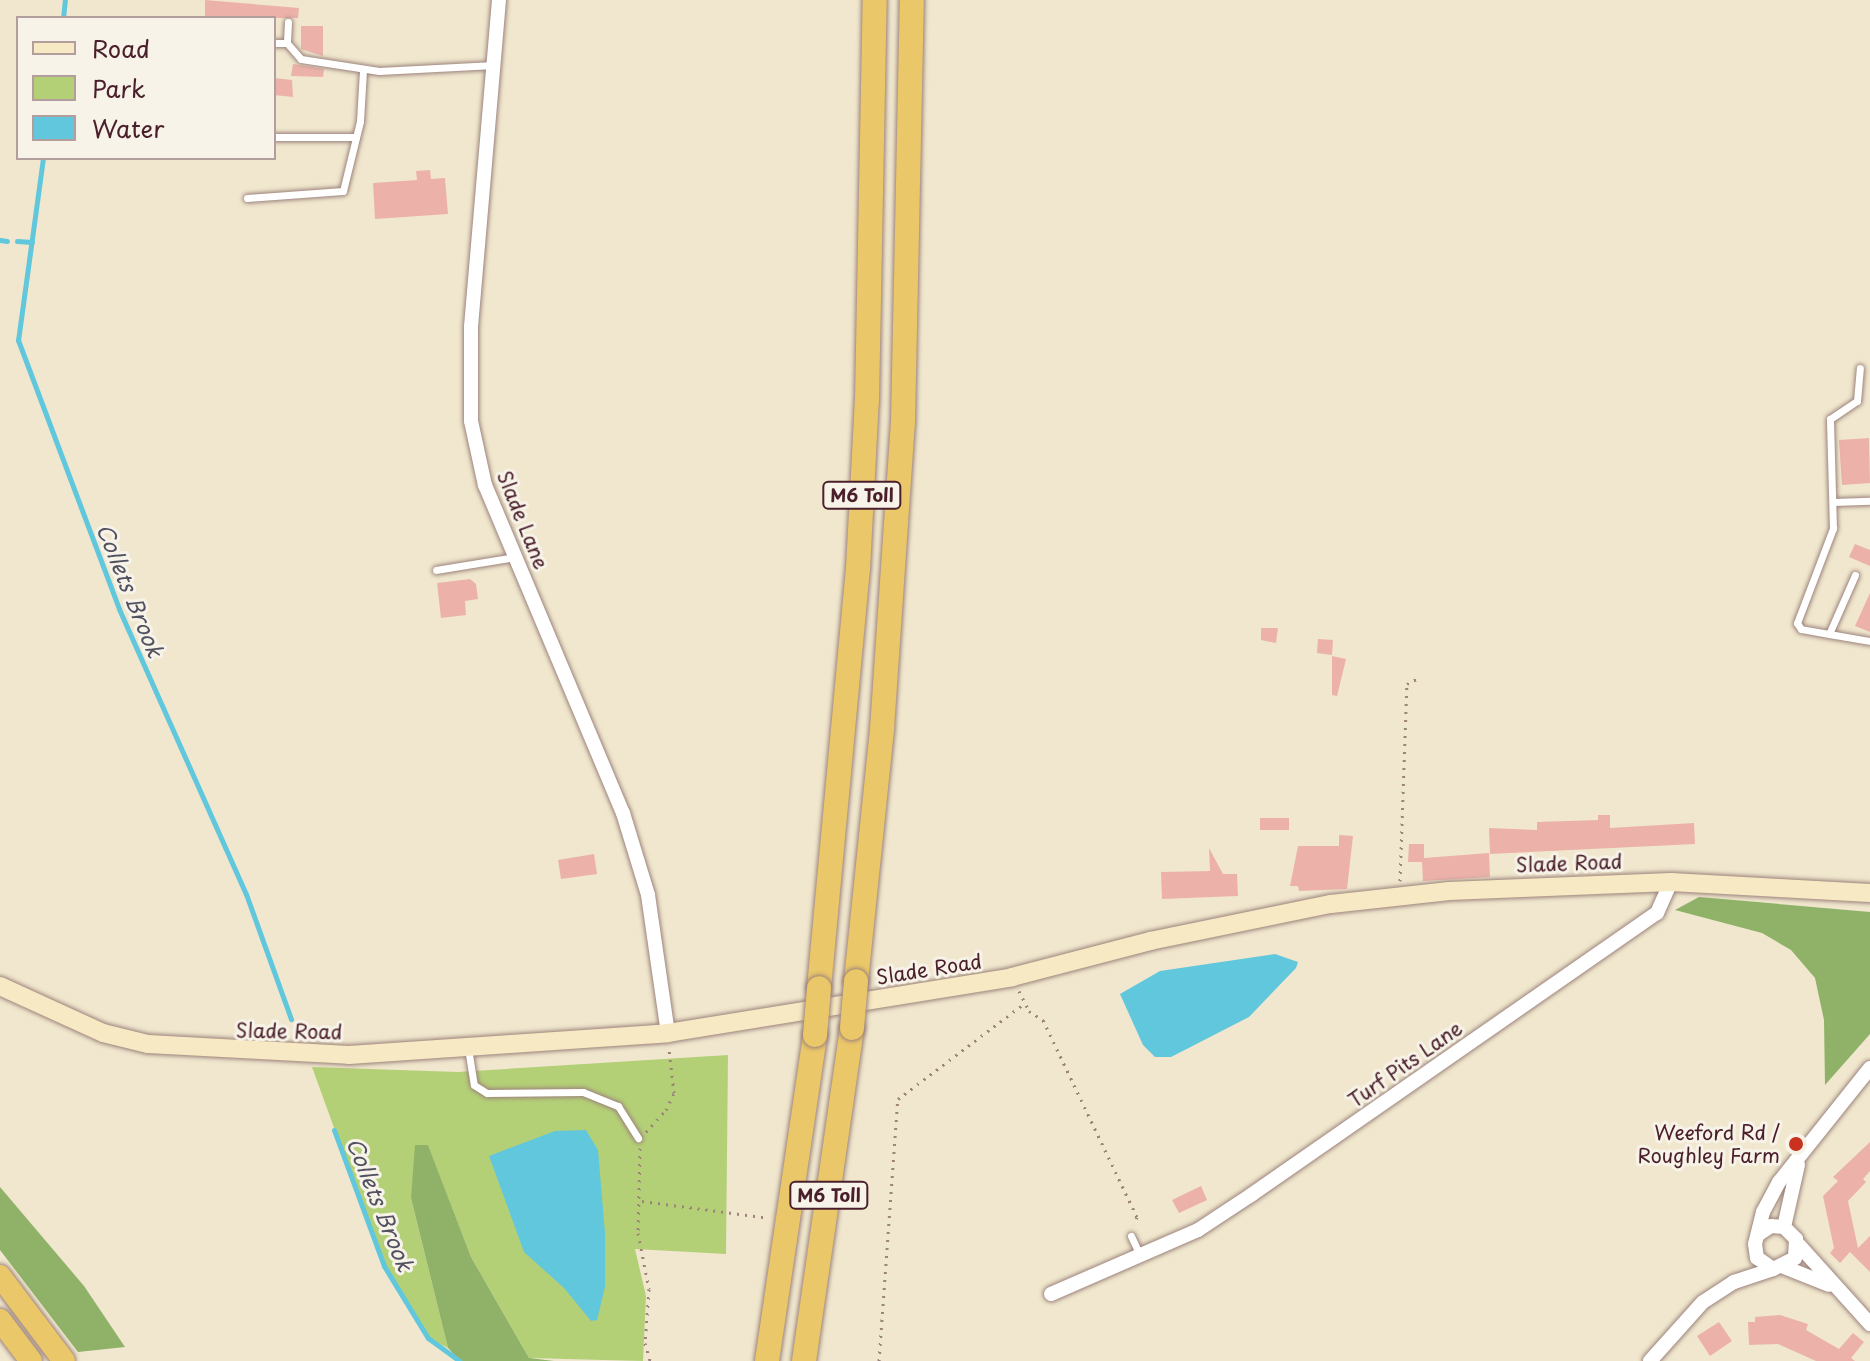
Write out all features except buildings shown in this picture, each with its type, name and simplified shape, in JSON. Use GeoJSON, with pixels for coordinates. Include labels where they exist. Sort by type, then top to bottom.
{"type":"FeatureCollection","features":[{"type":"Feature","properties":{"kind":"highway","name":"M6 Toll"},"geometry":{"type":"LineString","coordinates":[[767,1361],[815,1035],[858,569],[867,400],[875,0]]}},
{"type":"Feature","properties":{"kind":"highway","name":"M6 Toll"},"geometry":{"type":"LineString","coordinates":[[804,1361],[852,1028],[882,729],[903,422],[912,0]]}},
{"type":"Feature","properties":{"kind":"highway"},"geometry":{"type":"LineString","coordinates":[[0,1276],[64,1361]]}},
{"type":"Feature","properties":{"kind":"highway"},"geometry":{"type":"LineString","coordinates":[[0,1320],[31,1361]]}},
{"type":"Feature","properties":{"kind":"main road","name":"Slade Road"},"geometry":{"type":"LineString","coordinates":[[0,986],[103,1033],[148,1044],[349,1055],[668,1033],[1012,977],[1237,922],[1399,896],[1671,882],[1870,893]]}},
{"type":"Feature","properties":{"kind":"street","name":"Slade Lane"},"geometry":{"type":"LineString","coordinates":[[499,0],[471,327],[471,421],[485,485],[623,813],[648,895],[668,1033]]}},
{"type":"Feature","properties":{"kind":"street","name":"Turf Pits Lane"},"geometry":{"type":"LineString","coordinates":[[1051,1294],[1198,1230],[1251,1195],[1644,922],[1667,899],[1671,882]]}},
{"type":"Feature","properties":{"kind":"street"},"geometry":{"type":"LineString","coordinates":[[1650,1361],[1676,1327],[1734,1282],[1755,1252],[1779,1182],[1870,1068]]}},
{"type":"Feature","properties":{"kind":"street"},"geometry":{"type":"LineString","coordinates":[[1801,1157],[1788,1192],[1784,1227],[1830,1285],[1870,1324]]}},
{"type":"Feature","properties":{"kind":"street"},"geometry":{"type":"LineString","coordinates":[[1759,1234],[1771,1226],[1784,1227]]}},
{"type":"Feature","properties":{"kind":"street"},"geometry":{"type":"LineString","coordinates":[[1734,1282],[1779,1268],[1795,1258],[1798,1244]]}},
{"type":"Feature","properties":{"kind":"street"},"geometry":{"type":"LineString","coordinates":[[1755,1252],[1779,1268],[1830,1285]]}},
{"type":"Feature","properties":{"kind":"lane"},"geometry":{"type":"LineString","coordinates":[[288,22],[287,43],[301,59],[363,70],[494,65]]}},
{"type":"Feature","properties":{"kind":"lane"},"geometry":{"type":"LineString","coordinates":[[276,43],[287,43]]}},
{"type":"Feature","properties":{"kind":"lane"},"geometry":{"type":"LineString","coordinates":[[247,198],[343,191],[356,137],[363,70]]}},
{"type":"Feature","properties":{"kind":"lane"},"geometry":{"type":"LineString","coordinates":[[276,137],[356,137]]}},
{"type":"Feature","properties":{"kind":"lane"},"geometry":{"type":"LineString","coordinates":[[1860,368],[1857,401],[1830,419],[1833,502],[1830,541],[1797,623],[1801,629],[1870,641]]}},
{"type":"Feature","properties":{"kind":"lane"},"geometry":{"type":"LineString","coordinates":[[1833,502],[1870,501]]}},
{"type":"Feature","properties":{"kind":"lane"},"geometry":{"type":"LineString","coordinates":[[436,570],[515,557]]}},
{"type":"Feature","properties":{"kind":"lane"},"geometry":{"type":"LineString","coordinates":[[1829,634],[1855,575]]}},
{"type":"Feature","properties":{"kind":"lane"},"geometry":{"type":"LineString","coordinates":[[468,1046],[474,1085],[487,1093],[583,1092],[618,1106],[638,1138]]}},
{"type":"Feature","properties":{"kind":"lane"},"geometry":{"type":"LineString","coordinates":[[1131,1236],[1140,1255]]}},
{"type":"Feature","properties":{"kind":"path"},"geometry":{"type":"LineString","coordinates":[[1399,896],[1407,684],[1419,678]]}},
{"type":"Feature","properties":{"kind":"path"},"geometry":{"type":"LineString","coordinates":[[1012,977],[1029,1011],[1043,1020],[1137,1217],[1131,1236]]}},
{"type":"Feature","properties":{"kind":"path"},"geometry":{"type":"LineString","coordinates":[[879,1361],[898,1099],[1025,1003]]}},
{"type":"Feature","properties":{"kind":"path"},"geometry":{"type":"LineString","coordinates":[[650,1361],[645,1343],[649,1289],[638,1233],[642,1201],[638,1138],[666,1110],[674,1093],[668,1033]]}},
{"type":"Feature","properties":{"kind":"path"},"geometry":{"type":"LineString","coordinates":[[642,1201],[758,1216]]}},
{"type":"Feature","properties":{"kind":"green space"},"geometry":{"type":"Polygon","coordinates":[[[1699,897],[1870,912],[1870,1034],[1825,1085],[1824,1020],[1815,978],[1791,950],[1762,933],[1675,910],[1699,897]]]}},
{"type":"Feature","properties":{"kind":"green space"},"geometry":{"type":"Polygon","coordinates":[[[728,1055],[726,1254],[635,1249],[646,1296],[643,1361],[529,1358],[471,1257],[428,1146],[411,1198],[448,1348],[428,1338],[384,1266],[312,1067],[458,1072],[728,1055]]]}},
{"type":"Feature","properties":{"kind":"green space"},"geometry":{"type":"Polygon","coordinates":[[[415,1145],[428,1145],[471,1257],[529,1358],[554,1361],[460,1361],[448,1348],[411,1198],[415,1145]]]}},
{"type":"Feature","properties":{"kind":"green space"},"geometry":{"type":"Polygon","coordinates":[[[0,1187],[84,1286],[125,1347],[78,1352],[0,1250],[0,1187]]]}},
{"type":"Feature","properties":{"kind":"water"},"geometry":{"type":"Polygon","coordinates":[[[1275,954],[1298,962],[1296,968],[1249,1017],[1171,1057],[1155,1057],[1143,1045],[1120,994],[1160,971],[1275,954]]]}},
{"type":"Feature","properties":{"kind":"water"},"geometry":{"type":"Polygon","coordinates":[[[586,1130],[598,1150],[605,1233],[605,1287],[597,1320],[591,1321],[564,1288],[524,1252],[489,1156],[555,1131],[586,1130]]]}},
{"type":"Feature","properties":{"kind":"waterway","name":"Collets Brook"},"geometry":{"type":"LineString","coordinates":[[63,16],[65,0]]}},
{"type":"Feature","properties":{"kind":"waterway","name":"Collets Brook"},"geometry":{"type":"LineString","coordinates":[[43,160],[18,340],[119,609],[246,894],[291,1019]]}},
{"type":"Feature","properties":{"kind":"waterway"},"geometry":{"type":"LineString","coordinates":[[0,240],[7,241]]}},
{"type":"Feature","properties":{"kind":"waterway"},"geometry":{"type":"LineString","coordinates":[[17,241],[32,242]]}},
{"type":"Feature","properties":{"kind":"waterway","name":"Collets Brook"},"geometry":{"type":"LineString","coordinates":[[334,1130],[384,1266],[428,1338],[460,1361]]}},
{"type":"Feature","properties":{"kind":"place","name":"Weeford Rd / Roughley Farm"},"geometry":{"type":"Point","coordinates":[1796,1144]}}]}
